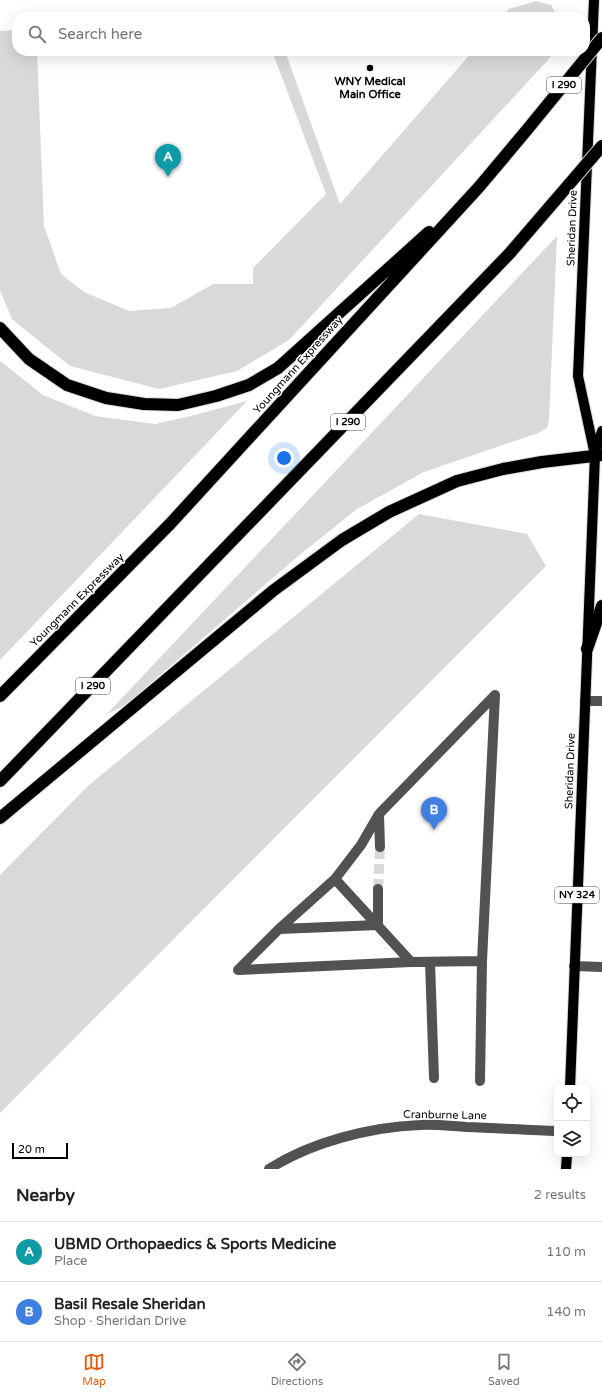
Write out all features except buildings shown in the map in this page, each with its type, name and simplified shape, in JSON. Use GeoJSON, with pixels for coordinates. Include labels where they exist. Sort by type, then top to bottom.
{"type":"FeatureCollection","features":[{"type":"Feature","properties":{"kind":"highway","name":"Youngmann Expressway"},"geometry":{"type":"LineString","coordinates":[[590,53],[602,38]]}},
{"type":"Feature","properties":{"kind":"highway","name":"Youngmann Expressway"},"geometry":{"type":"LineString","coordinates":[[0,696],[170,524],[479,187],[587,56]]}},
{"type":"Feature","properties":{"kind":"highway","name":"I 290"},"geometry":{"type":"LineString","coordinates":[[0,782],[510,253],[602,146]]}},
{"type":"Feature","properties":{"kind":"highway"},"geometry":{"type":"LineString","coordinates":[[0,328],[29,360],[67,385],[106,398],[144,404],[178,405],[216,396],[249,385],[278,368],[479,187]]}},
{"type":"Feature","properties":{"kind":"highway"},"geometry":{"type":"LineString","coordinates":[[0,818],[274,590],[342,540],[389,512],[457,481],[503,469],[542,462],[598,455]]}},
{"type":"Feature","properties":{"kind":"highway"},"geometry":{"type":"LineString","coordinates":[[587,649],[602,606]]}},
{"type":"Feature","properties":{"kind":"main road","name":"Sheridan Drive"},"geometry":{"type":"LineString","coordinates":[[594,0],[578,376],[598,455]]}},
{"type":"Feature","properties":{"kind":"main road","name":"Sheridan Drive"},"geometry":{"type":"LineString","coordinates":[[570,1085],[587,649],[598,455],[602,432]]}},
{"type":"Feature","properties":{"kind":"main road"},"geometry":{"type":"LineString","coordinates":[[566,1169],[567,1157]]}},
{"type":"Feature","properties":{"kind":"street"},"geometry":{"type":"LineString","coordinates":[[480,1081],[482,961],[495,695],[379,814],[361,845],[335,879],[279,929],[238,970],[411,962],[482,961]]}},
{"type":"Feature","properties":{"kind":"street"},"geometry":{"type":"LineString","coordinates":[[585,701],[602,701]]}},
{"type":"Feature","properties":{"kind":"street"},"geometry":{"type":"LineString","coordinates":[[379,814],[380,847]]}},
{"type":"Feature","properties":{"kind":"street"},"geometry":{"type":"LineString","coordinates":[[335,879],[411,962]]}},
{"type":"Feature","properties":{"kind":"street"},"geometry":{"type":"LineString","coordinates":[[378,889],[378,925]]}},
{"type":"Feature","properties":{"kind":"street"},"geometry":{"type":"LineString","coordinates":[[279,929],[378,925]]}},
{"type":"Feature","properties":{"kind":"street"},"geometry":{"type":"LineString","coordinates":[[430,962],[434,1078]]}},
{"type":"Feature","properties":{"kind":"street"},"geometry":{"type":"LineString","coordinates":[[574,966],[602,967]]}},
{"type":"Feature","properties":{"kind":"street","name":"Cranburne Lane"},"geometry":{"type":"LineString","coordinates":[[269,1169],[280,1162],[320,1145],[349,1136],[397,1126],[421,1125],[554,1131]]}},
{"type":"Feature","properties":{"kind":"shaded area"},"geometry":{"type":"Polygon","coordinates":[[[536,1],[551,5],[555,12],[506,12],[509,9],[536,1]]]}},
{"type":"Feature","properties":{"kind":"shaded area"},"geometry":{"type":"Polygon","coordinates":[[[12,30],[12,56],[37,56],[44,226],[61,274],[84,292],[129,311],[171,308],[213,284],[253,284],[253,268],[326,194],[274,56],[287,56],[340,204],[469,56],[551,56],[289,340],[237,371],[159,389],[70,366],[12,319],[0,291],[0,31],[12,30]]]}},
{"type":"Feature","properties":{"kind":"shaded area"},"geometry":{"type":"Polygon","coordinates":[[[557,236],[549,420],[547,428],[538,433],[424,472],[357,509],[303,552],[125,705],[106,715],[557,236]]]}},
{"type":"Feature","properties":{"kind":"shaded area"},"geometry":{"type":"Polygon","coordinates":[[[0,361],[43,395],[95,416],[155,424],[247,401],[0,660],[0,361]]]}},
{"type":"Feature","properties":{"kind":"shaded area"},"geometry":{"type":"Polygon","coordinates":[[[419,514],[527,534],[546,566],[0,1113],[0,875],[89,785],[419,514]]]}},
{"type":"Feature","properties":{"kind":"tunnel"},"geometry":{"type":"LineString","coordinates":[[378,889],[380,847]]}},
{"type":"Feature","properties":{"kind":"place","name":"WNY Medical Main Office"},"geometry":{"type":"Point","coordinates":[370,68]}},
{"type":"Feature","properties":{"kind":"place","name":"UBMD Orthopaedics & Sports Medicine"},"geometry":{"type":"Point","coordinates":[168,177]}},
{"type":"Feature","properties":{"kind":"place","name":"Basil Resale Sheridan"},"geometry":{"type":"Point","coordinates":[434,830]}}]}
